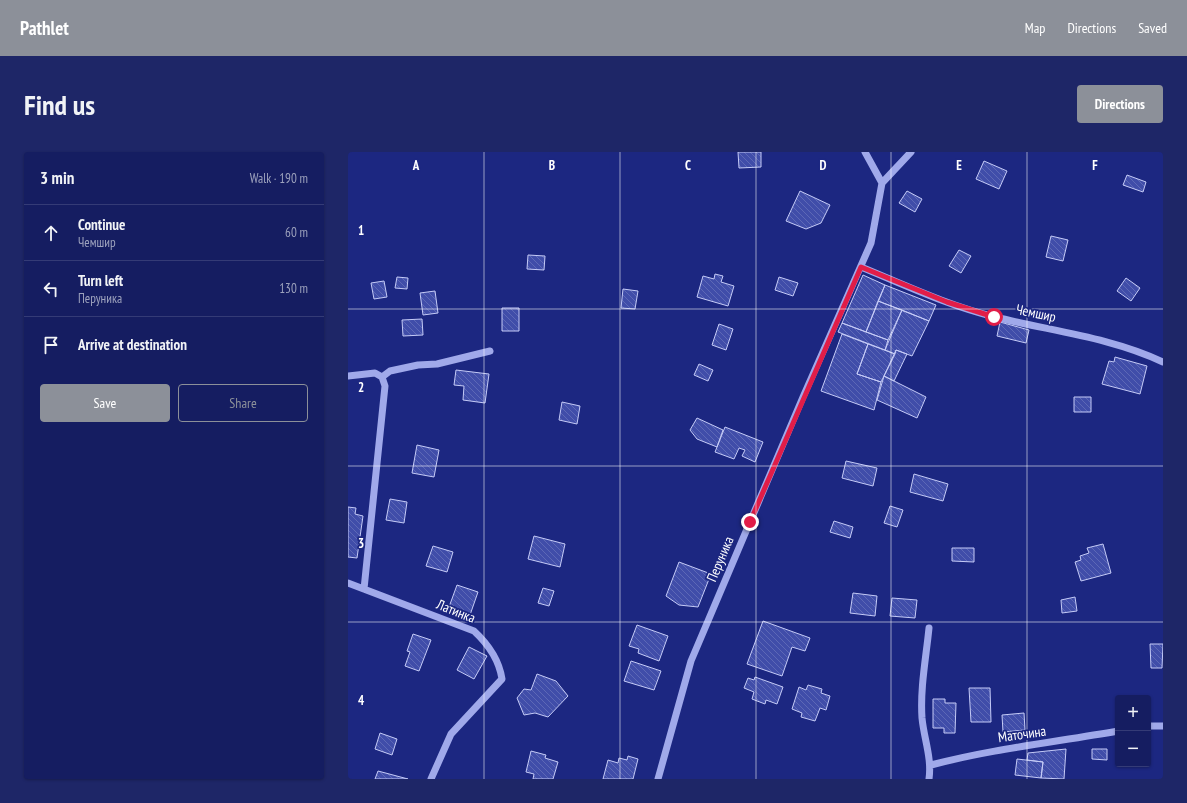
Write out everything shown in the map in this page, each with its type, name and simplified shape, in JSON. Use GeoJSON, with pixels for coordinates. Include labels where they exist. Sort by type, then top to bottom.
{"type":"FeatureCollection","features":[{"type":"Feature","properties":{"kind":"street"},"geometry":{"type":"LineString","coordinates":[[865,152],[882,183],[911,152]]}},
{"type":"Feature","properties":{"kind":"street","name":"Перуника"},"geometry":{"type":"LineString","coordinates":[[658,779],[691,661],[803,397],[871,243],[882,183]]}},
{"type":"Feature","properties":{"kind":"street","name":"Чемшир"},"geometry":{"type":"LineString","coordinates":[[861,267],[947,302],[994,317],[1076,334],[1128,348],[1163,362]]}},
{"type":"Feature","properties":{"kind":"street"},"geometry":{"type":"LineString","coordinates":[[382,377],[390,371],[418,365],[437,364],[490,351]]}},
{"type":"Feature","properties":{"kind":"street"},"geometry":{"type":"LineString","coordinates":[[348,376],[375,373],[382,377],[385,386],[364,589]]}},
{"type":"Feature","properties":{"kind":"street","name":"Латинка"},"geometry":{"type":"LineString","coordinates":[[348,583],[474,631],[484,640],[500,665],[502,679],[451,734],[431,779]]}},
{"type":"Feature","properties":{"kind":"street"},"geometry":{"type":"LineString","coordinates":[[929,628],[923,686],[922,718],[931,765],[929,779]]}},
{"type":"Feature","properties":{"kind":"street"},"geometry":{"type":"LineString","coordinates":[[1151,726],[1163,726]]}},
{"type":"Feature","properties":{"kind":"street","name":"Маточина"},"geometry":{"type":"LineString","coordinates":[[931,765],[970,755],[1049,744],[1115,732]]}},
{"type":"Feature","properties":{"kind":"building"},"geometry":{"type":"Polygon","coordinates":[[[738,152],[761,152],[761,167],[739,168],[738,152]]]}},
{"type":"Feature","properties":{"kind":"building"},"geometry":{"type":"Polygon","coordinates":[[[984,161],[1007,171],[999,189],[976,179],[984,161]]]}},
{"type":"Feature","properties":{"kind":"building"},"geometry":{"type":"Polygon","coordinates":[[[1127,175],[1146,182],[1143,192],[1123,185],[1127,175]]]}},
{"type":"Feature","properties":{"kind":"building"},"geometry":{"type":"Polygon","coordinates":[[[800,191],[830,205],[821,223],[806,229],[786,221],[800,191]]]}},
{"type":"Feature","properties":{"kind":"building"},"geometry":{"type":"Polygon","coordinates":[[[907,191],[922,199],[915,212],[899,203],[907,191]]]}},
{"type":"Feature","properties":{"kind":"building"},"geometry":{"type":"Polygon","coordinates":[[[1051,236],[1068,240],[1063,261],[1046,257],[1051,236]]]}},
{"type":"Feature","properties":{"kind":"building"},"geometry":{"type":"Polygon","coordinates":[[[959,250],[971,256],[961,273],[949,266],[959,250]]]}},
{"type":"Feature","properties":{"kind":"building"},"geometry":{"type":"Polygon","coordinates":[[[528,255],[545,256],[544,270],[527,269],[528,255]]]}},
{"type":"Feature","properties":{"kind":"building"},"geometry":{"type":"Polygon","coordinates":[[[715,274],[723,276],[721,282],[734,286],[728,306],[697,297],[703,276],[714,279],[715,274]]]}},
{"type":"Feature","properties":{"kind":"building"},"geometry":{"type":"Polygon","coordinates":[[[863,275],[885,285],[866,332],[842,323],[863,275]]]}},
{"type":"Feature","properties":{"kind":"building"},"geometry":{"type":"Polygon","coordinates":[[[397,277],[408,278],[407,289],[395,288],[397,277]]]}},
{"type":"Feature","properties":{"kind":"building"},"geometry":{"type":"Polygon","coordinates":[[[779,277],[798,283],[793,296],[775,290],[779,277]]]}},
{"type":"Feature","properties":{"kind":"building"},"geometry":{"type":"Polygon","coordinates":[[[1126,278],[1140,288],[1131,301],[1117,291],[1126,278]]]}},
{"type":"Feature","properties":{"kind":"building"},"geometry":{"type":"Polygon","coordinates":[[[384,281],[387,297],[374,299],[371,283],[384,281]]]}},
{"type":"Feature","properties":{"kind":"building"},"geometry":{"type":"Polygon","coordinates":[[[885,285],[936,305],[929,321],[878,301],[885,285]]]}},
{"type":"Feature","properties":{"kind":"building"},"geometry":{"type":"Polygon","coordinates":[[[623,289],[638,291],[635,309],[621,308],[623,289]]]}},
{"type":"Feature","properties":{"kind":"building"},"geometry":{"type":"Polygon","coordinates":[[[435,291],[438,313],[423,315],[420,293],[435,291]]]}},
{"type":"Feature","properties":{"kind":"building"},"geometry":{"type":"Polygon","coordinates":[[[878,301],[902,310],[888,340],[866,332],[878,301]]]}},
{"type":"Feature","properties":{"kind":"building"},"geometry":{"type":"Polygon","coordinates":[[[502,308],[519,308],[519,331],[502,331],[502,308]]]}},
{"type":"Feature","properties":{"kind":"building"},"geometry":{"type":"Polygon","coordinates":[[[902,310],[929,321],[912,356],[896,350],[895,354],[885,350],[902,310]]]}},
{"type":"Feature","properties":{"kind":"building"},"geometry":{"type":"Polygon","coordinates":[[[422,319],[423,335],[403,336],[402,320],[422,319]]]}},
{"type":"Feature","properties":{"kind":"building"},"geometry":{"type":"Polygon","coordinates":[[[1000,322],[1029,330],[1026,343],[997,336],[1000,322]]]}},
{"type":"Feature","properties":{"kind":"building"},"geometry":{"type":"Polygon","coordinates":[[[842,323],[888,340],[885,350],[838,332],[842,323]]]}},
{"type":"Feature","properties":{"kind":"building"},"geometry":{"type":"Polygon","coordinates":[[[719,324],[733,329],[726,350],[712,345],[719,324]]]}},
{"type":"Feature","properties":{"kind":"building"},"geometry":{"type":"Polygon","coordinates":[[[842,334],[868,344],[857,374],[881,382],[874,410],[821,391],[842,334]]]}},
{"type":"Feature","properties":{"kind":"building"},"geometry":{"type":"Polygon","coordinates":[[[868,344],[895,354],[881,382],[857,374],[868,344]]]}},
{"type":"Feature","properties":{"kind":"building"},"geometry":{"type":"Polygon","coordinates":[[[896,350],[907,354],[894,381],[884,376],[896,350]]]}},
{"type":"Feature","properties":{"kind":"building"},"geometry":{"type":"Polygon","coordinates":[[[1115,357],[1147,366],[1140,394],[1102,384],[1109,361],[1114,362],[1115,357]]]}},
{"type":"Feature","properties":{"kind":"building"},"geometry":{"type":"Polygon","coordinates":[[[699,364],[713,370],[708,381],[694,375],[699,364]]]}},
{"type":"Feature","properties":{"kind":"building"},"geometry":{"type":"Polygon","coordinates":[[[456,370],[489,374],[485,403],[463,400],[464,386],[454,385],[456,370]]]}},
{"type":"Feature","properties":{"kind":"building"},"geometry":{"type":"Polygon","coordinates":[[[884,376],[926,397],[917,418],[877,400],[884,376]]]}},
{"type":"Feature","properties":{"kind":"building"},"geometry":{"type":"Polygon","coordinates":[[[1074,397],[1091,397],[1091,412],[1074,412],[1074,397]]]}},
{"type":"Feature","properties":{"kind":"building"},"geometry":{"type":"Polygon","coordinates":[[[562,402],[580,406],[577,424],[559,420],[562,402]]]}},
{"type":"Feature","properties":{"kind":"building"},"geometry":{"type":"Polygon","coordinates":[[[697,418],[723,430],[717,447],[697,439],[690,430],[697,418]]]}},
{"type":"Feature","properties":{"kind":"building"},"geometry":{"type":"Polygon","coordinates":[[[725,427],[763,442],[755,462],[742,456],[745,450],[739,448],[734,459],[715,452],[725,427]]]}},
{"type":"Feature","properties":{"kind":"building"},"geometry":{"type":"Polygon","coordinates":[[[417,445],[439,450],[434,477],[412,473],[417,445]]]}},
{"type":"Feature","properties":{"kind":"building"},"geometry":{"type":"Polygon","coordinates":[[[846,461],[877,468],[873,486],[842,478],[846,461]]]}},
{"type":"Feature","properties":{"kind":"building"},"geometry":{"type":"Polygon","coordinates":[[[914,474],[948,484],[943,501],[910,492],[914,474]]]}},
{"type":"Feature","properties":{"kind":"building"},"geometry":{"type":"Polygon","coordinates":[[[390,499],[407,502],[404,523],[386,520],[390,499]]]}},
{"type":"Feature","properties":{"kind":"building"},"geometry":{"type":"Polygon","coordinates":[[[890,506],[903,510],[897,527],[884,523],[890,506]]]}},
{"type":"Feature","properties":{"kind":"building"},"geometry":{"type":"Polygon","coordinates":[[[348,507],[356,508],[355,514],[363,516],[357,558],[348,557],[348,507]]]}},
{"type":"Feature","properties":{"kind":"building"},"geometry":{"type":"Polygon","coordinates":[[[834,521],[853,527],[850,538],[830,532],[834,521]]]}},
{"type":"Feature","properties":{"kind":"building"},"geometry":{"type":"Polygon","coordinates":[[[534,536],[565,544],[560,567],[528,559],[534,536]]]}},
{"type":"Feature","properties":{"kind":"building"},"geometry":{"type":"Polygon","coordinates":[[[1103,544],[1111,573],[1081,581],[1075,562],[1081,560],[1080,556],[1089,553],[1087,548],[1103,544]]]}},
{"type":"Feature","properties":{"kind":"building"},"geometry":{"type":"Polygon","coordinates":[[[433,546],[453,552],[447,572],[426,566],[433,546]]]}},
{"type":"Feature","properties":{"kind":"building"},"geometry":{"type":"Polygon","coordinates":[[[952,548],[974,548],[974,562],[952,561],[952,548]]]}},
{"type":"Feature","properties":{"kind":"building"},"geometry":{"type":"Polygon","coordinates":[[[679,562],[711,574],[698,607],[679,605],[666,596],[679,562]]]}},
{"type":"Feature","properties":{"kind":"building"},"geometry":{"type":"Polygon","coordinates":[[[457,585],[478,592],[470,615],[449,607],[457,585]]]}},
{"type":"Feature","properties":{"kind":"building"},"geometry":{"type":"Polygon","coordinates":[[[543,588],[554,591],[549,606],[538,603],[543,588]]]}},
{"type":"Feature","properties":{"kind":"building"},"geometry":{"type":"Polygon","coordinates":[[[853,593],[877,596],[875,616],[850,613],[853,593]]]}},
{"type":"Feature","properties":{"kind":"building"},"geometry":{"type":"Polygon","coordinates":[[[1075,597],[1077,611],[1062,613],[1061,600],[1075,597]]]}},
{"type":"Feature","properties":{"kind":"building"},"geometry":{"type":"Polygon","coordinates":[[[892,598],[917,600],[915,618],[890,616],[892,598]]]}},
{"type":"Feature","properties":{"kind":"building"},"geometry":{"type":"Polygon","coordinates":[[[763,621],[810,638],[805,651],[792,647],[782,676],[747,664],[763,621]]]}},
{"type":"Feature","properties":{"kind":"building"},"geometry":{"type":"Polygon","coordinates":[[[637,625],[668,636],[659,661],[638,653],[639,649],[629,646],[637,625]]]}},
{"type":"Feature","properties":{"kind":"building"},"geometry":{"type":"Polygon","coordinates":[[[413,634],[431,640],[419,671],[405,666],[410,652],[407,651],[413,634]]]}},
{"type":"Feature","properties":{"kind":"building"},"geometry":{"type":"Polygon","coordinates":[[[1150,644],[1163,644],[1162,668],[1151,668],[1150,644]]]}},
{"type":"Feature","properties":{"kind":"building"},"geometry":{"type":"Polygon","coordinates":[[[469,647],[487,656],[474,679],[457,670],[469,647]]]}},
{"type":"Feature","properties":{"kind":"building"},"geometry":{"type":"Polygon","coordinates":[[[631,661],[661,671],[654,690],[624,681],[631,661]]]}},
{"type":"Feature","properties":{"kind":"building"},"geometry":{"type":"Polygon","coordinates":[[[537,674],[556,681],[568,696],[548,717],[535,713],[524,715],[517,698],[524,689],[531,690],[537,674]]]}},
{"type":"Feature","properties":{"kind":"building"},"geometry":{"type":"Polygon","coordinates":[[[755,677],[783,687],[777,704],[766,700],[765,704],[752,699],[754,692],[744,688],[748,678],[754,680],[755,677]]]}},
{"type":"Feature","properties":{"kind":"building"},"geometry":{"type":"Polygon","coordinates":[[[808,685],[822,689],[821,693],[830,696],[826,710],[820,708],[815,721],[801,717],[802,713],[792,709],[799,687],[806,690],[808,685]]]}},
{"type":"Feature","properties":{"kind":"building"},"geometry":{"type":"Polygon","coordinates":[[[969,688],[990,688],[991,722],[971,722],[969,688]]]}},
{"type":"Feature","properties":{"kind":"building"},"geometry":{"type":"Polygon","coordinates":[[[933,699],[945,699],[945,703],[956,703],[955,733],[944,733],[944,728],[933,728],[933,699]]]}},
{"type":"Feature","properties":{"kind":"building"},"geometry":{"type":"Polygon","coordinates":[[[1024,713],[1025,730],[1003,732],[1002,715],[1024,713]]]}},
{"type":"Feature","properties":{"kind":"building"},"geometry":{"type":"Polygon","coordinates":[[[380,733],[397,739],[392,755],[375,749],[380,733]]]}},
{"type":"Feature","properties":{"kind":"building"},"geometry":{"type":"Polygon","coordinates":[[[1066,749],[1064,779],[1041,778],[1043,762],[1027,760],[1028,753],[1066,749]]]}},
{"type":"Feature","properties":{"kind":"building"},"geometry":{"type":"Polygon","coordinates":[[[1092,749],[1107,749],[1107,760],[1092,759],[1092,749]]]}},
{"type":"Feature","properties":{"kind":"building"},"geometry":{"type":"Polygon","coordinates":[[[531,751],[546,755],[545,758],[558,762],[553,779],[533,779],[534,774],[526,772],[531,751]]]}},
{"type":"Feature","properties":{"kind":"building"},"geometry":{"type":"Polygon","coordinates":[[[628,756],[638,759],[633,779],[603,779],[608,760],[618,763],[619,758],[627,760],[628,756]]]}},
{"type":"Feature","properties":{"kind":"building"},"geometry":{"type":"Polygon","coordinates":[[[1017,759],[1043,762],[1041,778],[1015,775],[1017,759]]]}},
{"type":"Feature","properties":{"kind":"building"},"geometry":{"type":"Polygon","coordinates":[[[378,771],[408,779],[375,779],[378,771]]]}},
{"type":"Feature","properties":{"kind":"route"},"geometry":{"type":"LineString","coordinates":[[750,522],[803,397],[861,267],[947,302],[994,317]]}}]}
